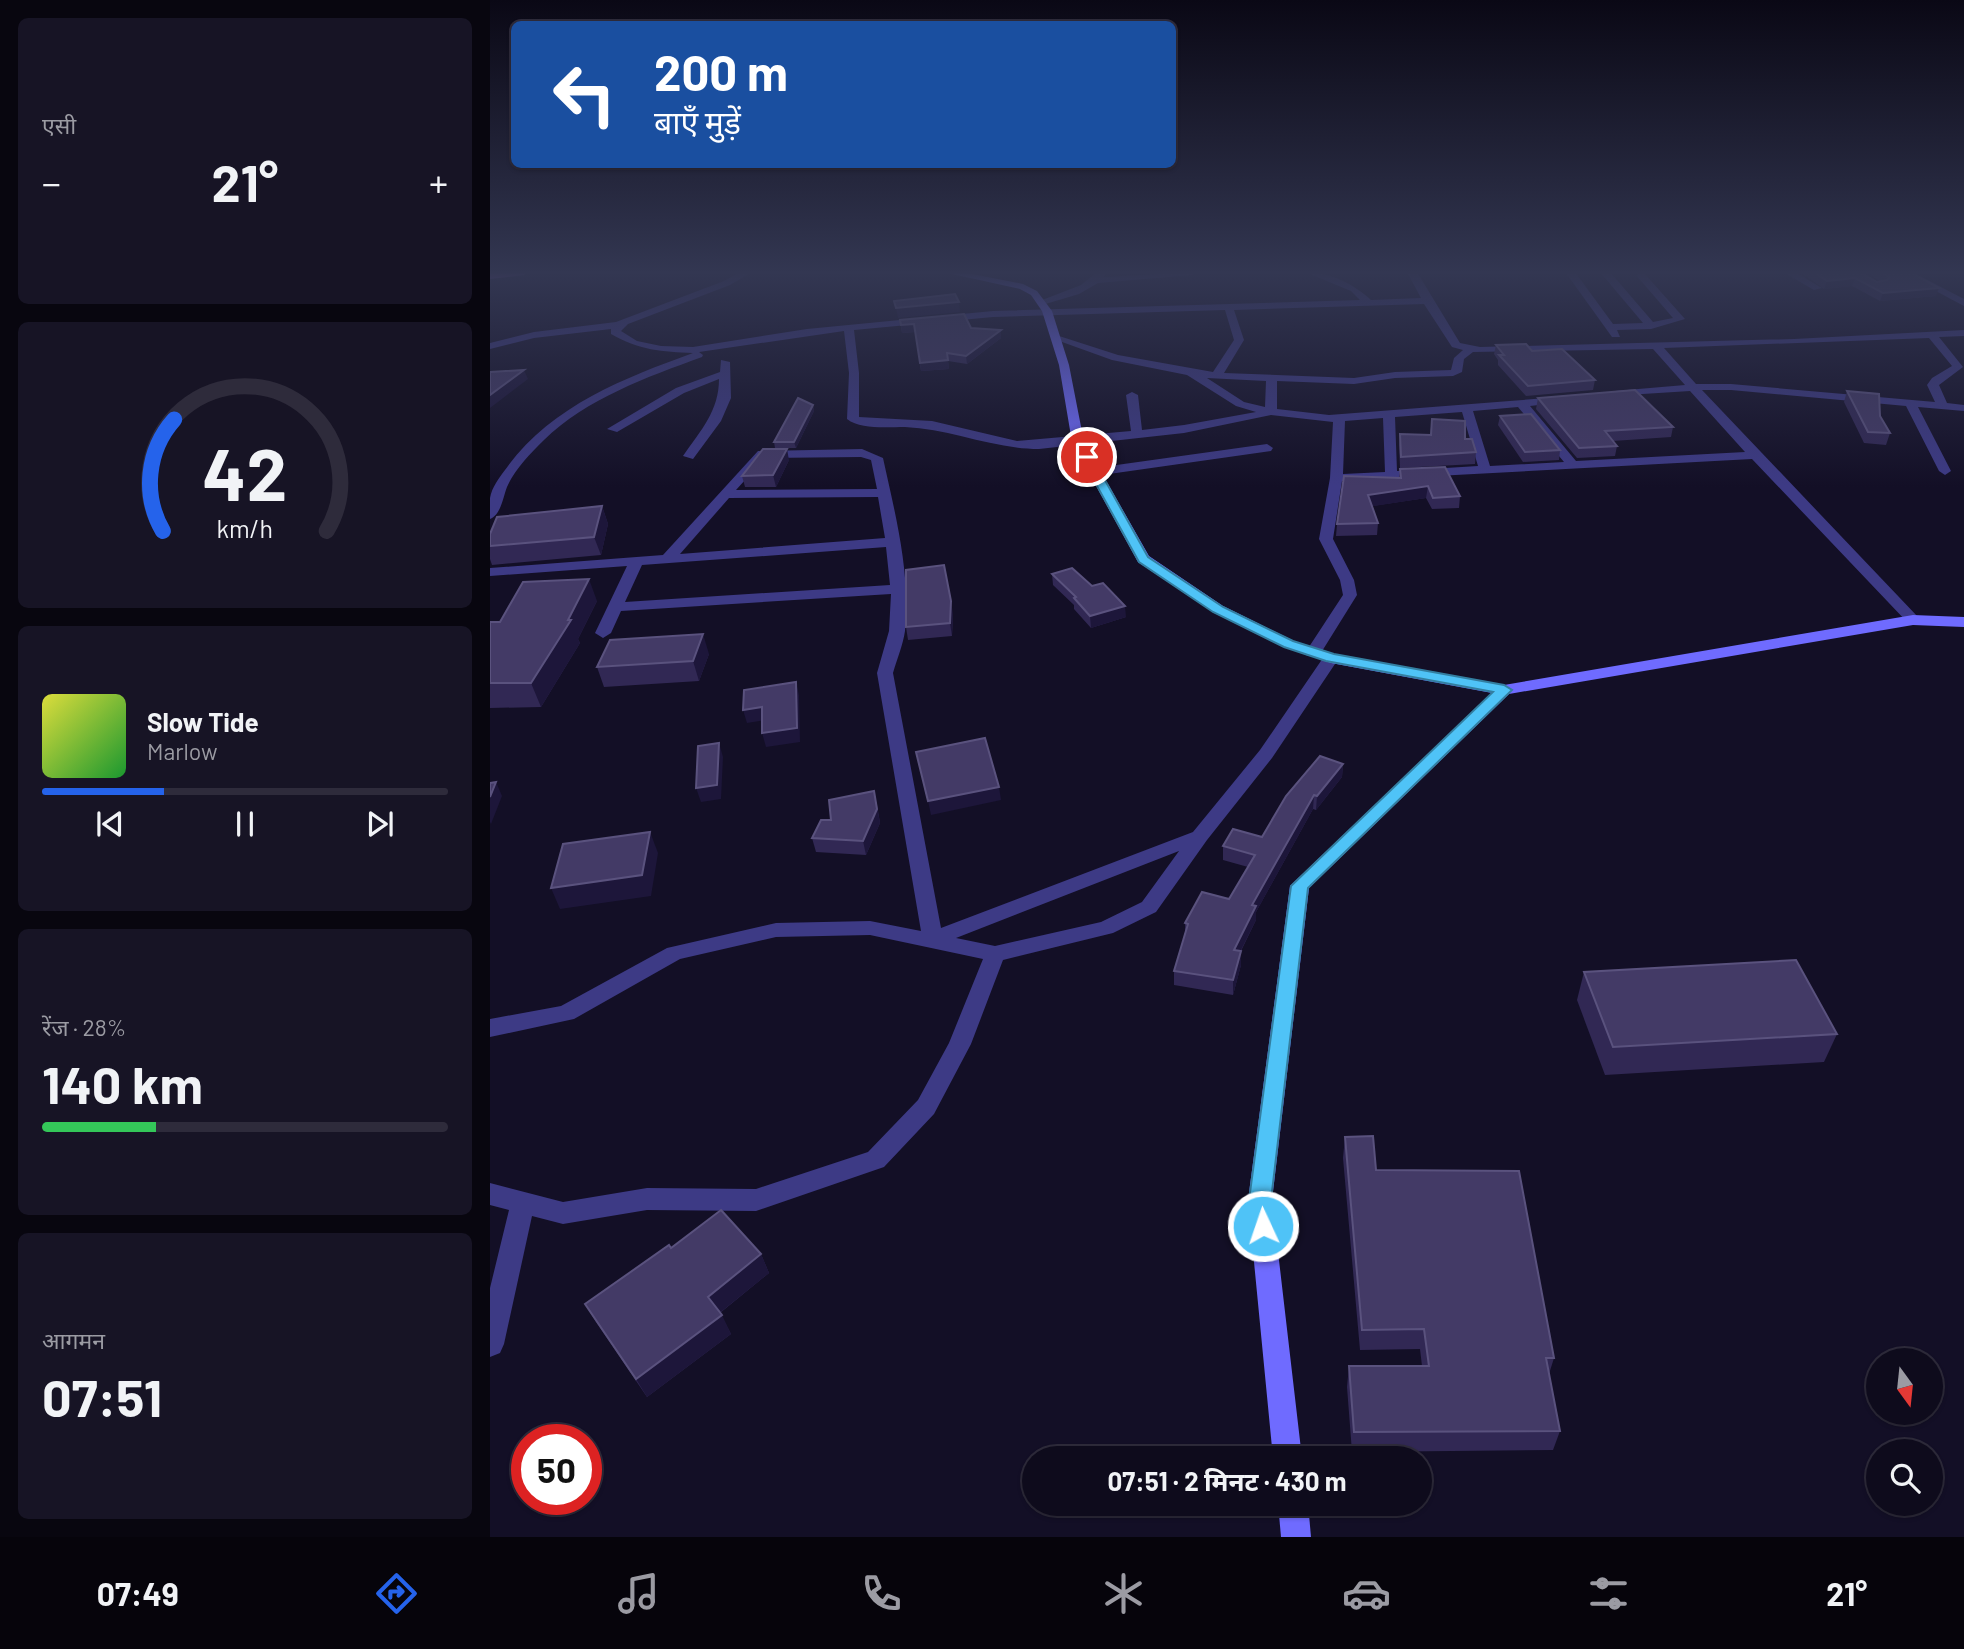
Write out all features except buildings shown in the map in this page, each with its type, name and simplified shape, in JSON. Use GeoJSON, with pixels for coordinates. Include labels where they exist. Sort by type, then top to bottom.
{"type":"FeatureCollection","features":[{"type":"Feature","properties":{"kind":"main road"},"geometry":{"type":"LineString","coordinates":[[1058,344],[1065,365],[1079,442],[1143,559],[1218,610],[1313,653],[1504,690],[1913,620],[1964,622]]}},
{"type":"Feature","properties":{"kind":"main road"},"geometry":{"type":"LineString","coordinates":[[1287,1446],[1260,1200],[1300,886],[1504,690]]}},
{"type":"Feature","properties":{"kind":"main road"},"geometry":{"type":"LineString","coordinates":[[1294,1516],[1296,1537]]}},
{"type":"Feature","properties":{"kind":"street"},"geometry":{"type":"LineString","coordinates":[[638,344],[661,348],[720,348]]}},
{"type":"Feature","properties":{"kind":"street"},"geometry":{"type":"LineString","coordinates":[[490,513],[505,479],[515,465],[538,440],[586,404],[634,378],[740,344]]}},
{"type":"Feature","properties":{"kind":"street"},"geometry":{"type":"LineString","coordinates":[[851,344],[854,373],[853,419],[863,422],[932,425],[1022,445],[1137,435],[1271,412]]}},
{"type":"Feature","properties":{"kind":"street"},"geometry":{"type":"LineString","coordinates":[[1073,344],[1116,358],[1191,373],[1354,381],[1395,375],[1453,373],[1458,370],[1459,358],[1470,349]]}},
{"type":"Feature","properties":{"kind":"street"},"geometry":{"type":"LineString","coordinates":[[1217,375],[1237,344]]}},
{"type":"Feature","properties":{"kind":"street"},"geometry":{"type":"LineString","coordinates":[[1455,344],[1470,349],[1713,344]]}},
{"type":"Feature","properties":{"kind":"street"},"geometry":{"type":"LineString","coordinates":[[1622,344],[1624,347]]}},
{"type":"Feature","properties":{"kind":"street"},"geometry":{"type":"LineString","coordinates":[[1939,344],[1958,367],[1940,377],[1933,385],[1942,405]]}},
{"type":"Feature","properties":{"kind":"street"},"geometry":{"type":"LineString","coordinates":[[1656,346],[1755,455],[1913,620]]}},
{"type":"Feature","properties":{"kind":"street"},"geometry":{"type":"LineString","coordinates":[[690,456],[719,414],[725,398],[725,374],[720,348]]}},
{"type":"Feature","properties":{"kind":"street"},"geometry":{"type":"LineString","coordinates":[[1191,373],[1240,404],[1271,412],[1339,419],[1576,398]]}},
{"type":"Feature","properties":{"kind":"street"},"geometry":{"type":"LineString","coordinates":[[613,429],[632,421],[665,396],[695,381],[725,374]]}},
{"type":"Feature","properties":{"kind":"street"},"geometry":{"type":"LineString","coordinates":[[1271,412],[1272,378]]}},
{"type":"Feature","properties":{"kind":"street"},"geometry":{"type":"LineString","coordinates":[[1602,396],[1695,387],[1762,388],[1964,408]]}},
{"type":"Feature","properties":{"kind":"street"},"geometry":{"type":"LineString","coordinates":[[1132,396],[1137,435]]}},
{"type":"Feature","properties":{"kind":"street"},"geometry":{"type":"LineString","coordinates":[[1910,402],[1945,471]]}},
{"type":"Feature","properties":{"kind":"street"},"geometry":{"type":"LineString","coordinates":[[1522,404],[1574,466]]}},
{"type":"Feature","properties":{"kind":"street"},"geometry":{"type":"LineString","coordinates":[[1467,409],[1485,471]]}},
{"type":"Feature","properties":{"kind":"street"},"geometry":{"type":"LineString","coordinates":[[1389,416],[1391,475]]}},
{"type":"Feature","properties":{"kind":"street"},"geometry":{"type":"LineString","coordinates":[[1313,653],[1350,595],[1347,580],[1326,539],[1336,478],[1339,419]]}},
{"type":"Feature","properties":{"kind":"street"},"geometry":{"type":"LineString","coordinates":[[1095,472],[1268,448]]}},
{"type":"Feature","properties":{"kind":"street"},"geometry":{"type":"LineString","coordinates":[[669,557],[728,494],[759,456],[773,452],[871,454],[877,458],[885,493],[896,589],[897,632],[885,673],[933,939]]}},
{"type":"Feature","properties":{"kind":"street"},"geometry":{"type":"LineString","coordinates":[[1336,478],[1755,455]]}},
{"type":"Feature","properties":{"kind":"street"},"geometry":{"type":"LineString","coordinates":[[728,494],[885,493]]}},
{"type":"Feature","properties":{"kind":"street"},"geometry":{"type":"LineString","coordinates":[[490,572],[892,542]]}},
{"type":"Feature","properties":{"kind":"street"},"geometry":{"type":"LineString","coordinates":[[603,633],[636,560]]}},
{"type":"Feature","properties":{"kind":"street"},"geometry":{"type":"LineString","coordinates":[[615,607],[896,589]]}},
{"type":"Feature","properties":{"kind":"street"},"geometry":{"type":"LineString","coordinates":[[490,1028],[566,1013],[674,953],[776,930],[870,928],[995,954],[1106,928],[1149,907],[1200,836],[1266,754],[1331,658]]}},
{"type":"Feature","properties":{"kind":"street"},"geometry":{"type":"LineString","coordinates":[[933,939],[1200,836]]}},
{"type":"Feature","properties":{"kind":"street"},"geometry":{"type":"LineString","coordinates":[[490,1194],[563,1213],[647,1199],[757,1200],[876,1160],[926,1107],[960,1044],[995,954]]}},
{"type":"Feature","properties":{"kind":"street"},"geometry":{"type":"LineString","coordinates":[[490,1344],[523,1202]]}},
{"type":"Feature","properties":{"kind":"route"},"geometry":{"type":"LineString","coordinates":[[1087,457],[1143,559],[1218,610],[1313,653],[1504,690],[1300,886],[1260,1200],[1263,1226]]}}]}
